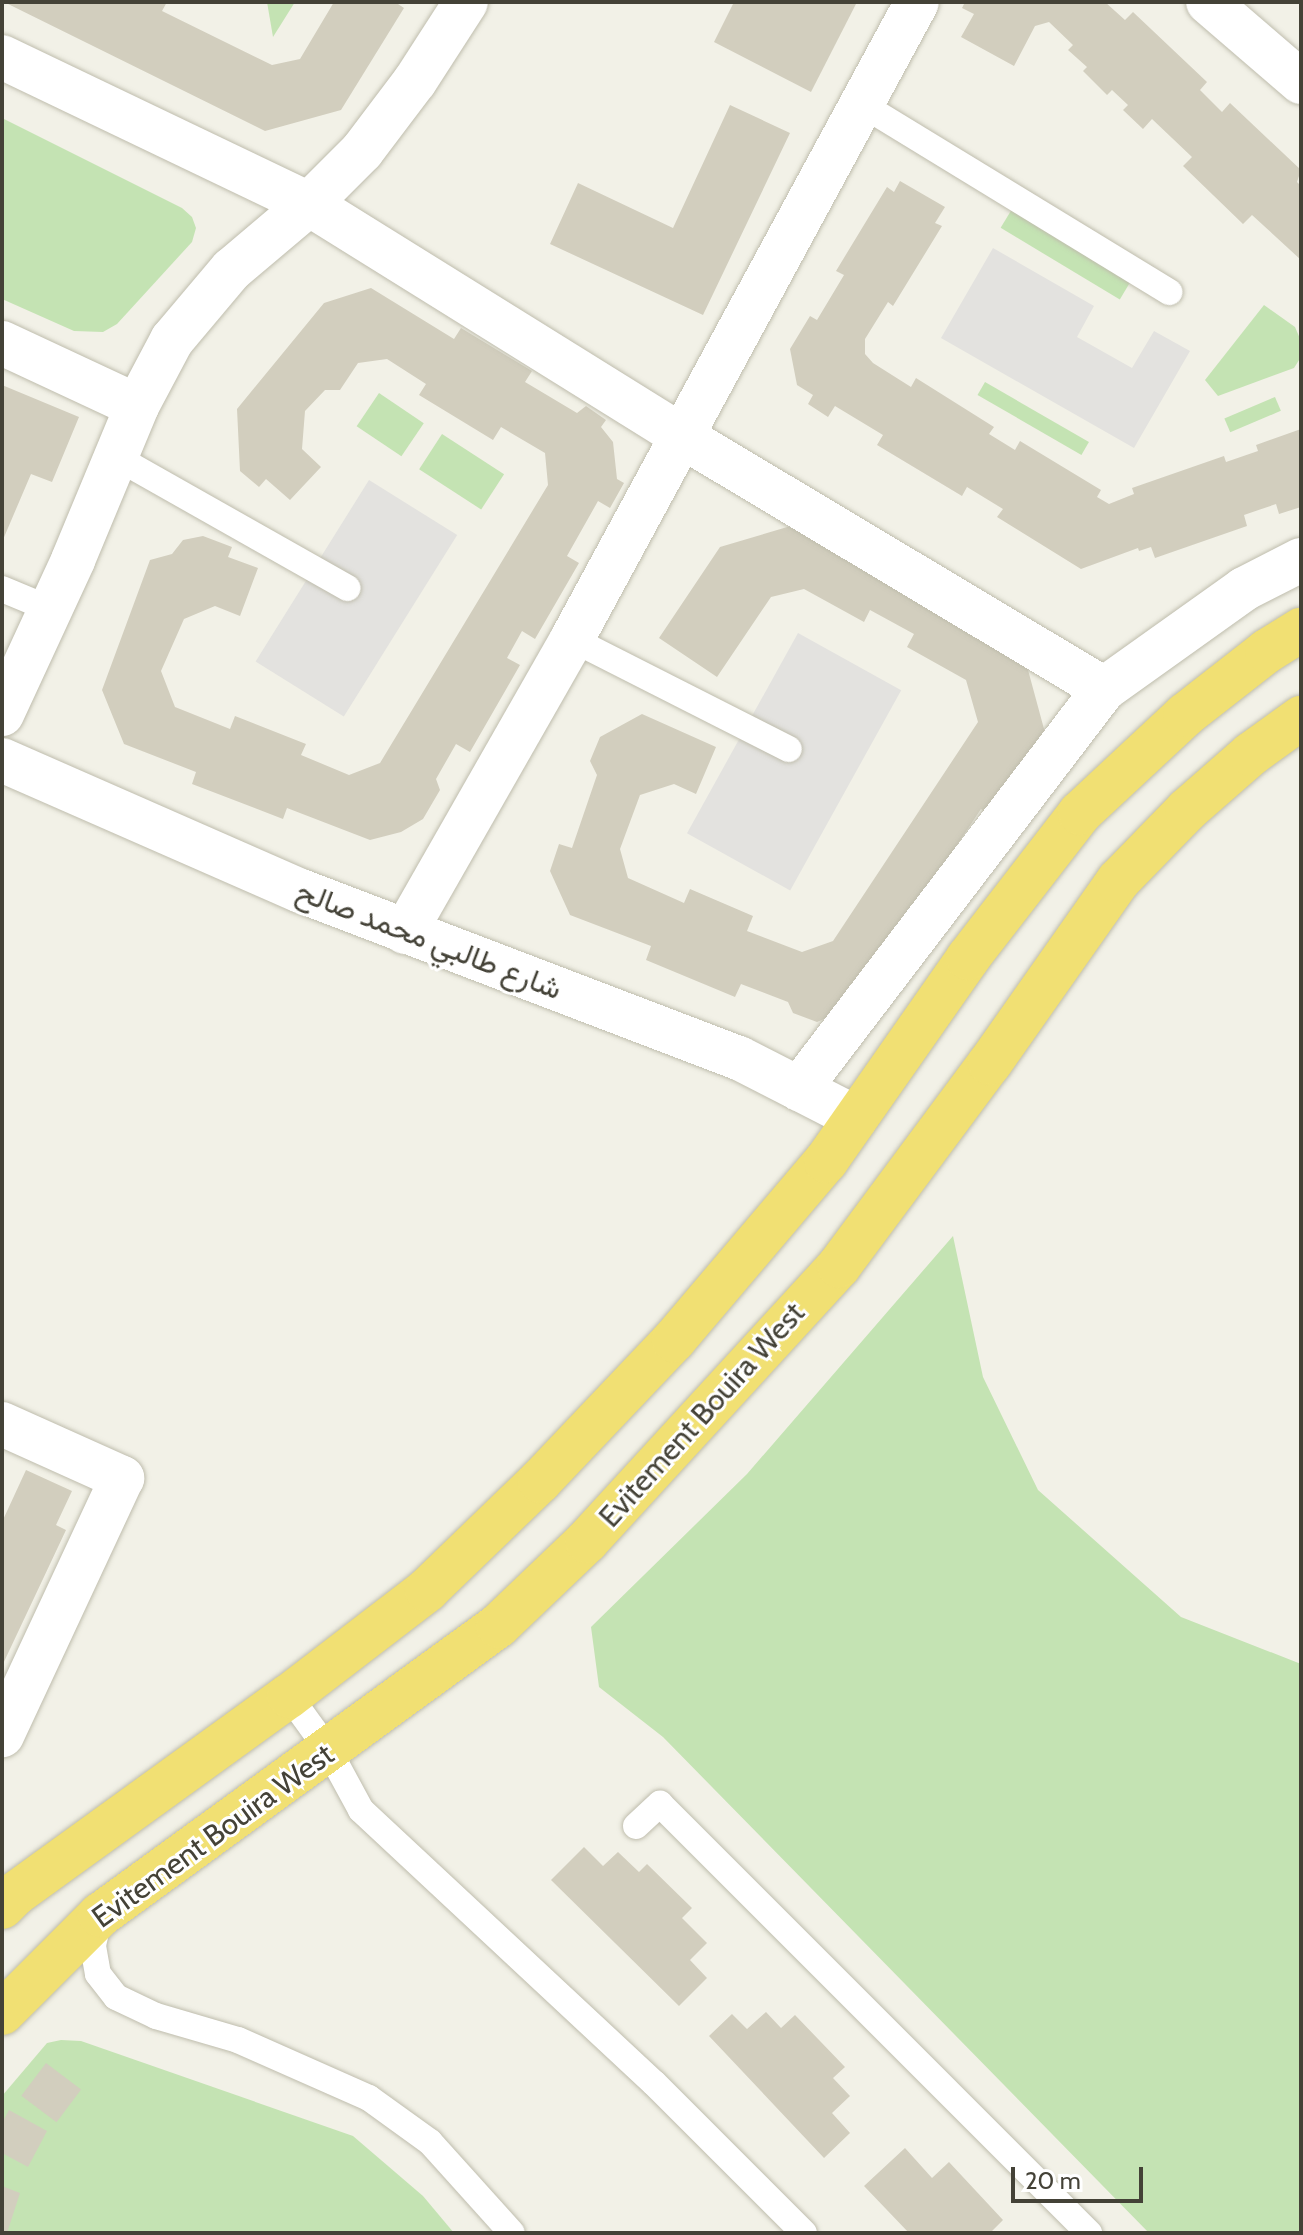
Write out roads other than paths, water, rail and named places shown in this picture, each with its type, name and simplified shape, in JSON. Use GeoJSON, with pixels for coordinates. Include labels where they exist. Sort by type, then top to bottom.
{"type":"FeatureCollection","features":[{"type":"Feature","properties":{"kind":"highway"},"geometry":{"type":"LineString","coordinates":[[2,1907],[15,1894],[289,1696],[427,1590],[540,1481],[674,1340],[763,1238],[856,1118],[968,958],[1080,813],[1185,715],[1267,651],[1301,630]]}},
{"type":"Feature","properties":{"kind":"highway","name":"Evitement Bouira West"},"geometry":{"type":"LineString","coordinates":[[2,2013],[100,1915],[498,1626],[587,1541],[676,1448],[839,1266],[990,1063],[1118,881],[1198,801],[1251,754],[1301,718]]}},
{"type":"Feature","properties":{"kind":"street"},"geometry":{"type":"LineString","coordinates":[[2,714],[137,406],[172,340],[231,270],[309,204],[362,151],[415,81],[466,2]]}},
{"type":"Feature","properties":{"kind":"street"},"geometry":{"type":"LineString","coordinates":[[405,932],[572,639],[917,2]]}},
{"type":"Feature","properties":{"kind":"street"},"geometry":{"type":"LineString","coordinates":[[1208,2],[1301,82]]}},
{"type":"Feature","properties":{"kind":"street"},"geometry":{"type":"LineString","coordinates":[[2,57],[309,204],[683,437],[1104,689]]}},
{"type":"Feature","properties":{"kind":"street"},"geometry":{"type":"LineString","coordinates":[[2,343],[137,406]]}},
{"type":"Feature","properties":{"kind":"street"},"geometry":{"type":"LineString","coordinates":[[799,1089],[1104,689],[1244,589],[1301,560]]}},
{"type":"Feature","properties":{"kind":"street","name":"شارع طالبي محمد صالح"},"geometry":{"type":"LineString","coordinates":[[2,760],[301,891],[739,1058],[856,1118]]}},
{"type":"Feature","properties":{"kind":"street"},"geometry":{"type":"LineString","coordinates":[[2,1424],[122,1478],[2,1735]]}},
{"type":"Feature","properties":{"kind":"lane"},"geometry":{"type":"LineString","coordinates":[[863,105],[1169,292]]}},
{"type":"Feature","properties":{"kind":"lane"},"geometry":{"type":"LineString","coordinates":[[116,457],[348,588]]}},
{"type":"Feature","properties":{"kind":"lane"},"geometry":{"type":"LineString","coordinates":[[2,589],[50,609]]}},
{"type":"Feature","properties":{"kind":"lane"},"geometry":{"type":"LineString","coordinates":[[572,639],[789,749]]}},
{"type":"Feature","properties":{"kind":"lane"},"geometry":{"type":"LineString","coordinates":[[289,1696],[329,1751],[361,1810],[654,2083],[804,2233]]}},
{"type":"Feature","properties":{"kind":"lane"},"geometry":{"type":"LineString","coordinates":[[636,1826],[660,1804],[1089,2233]]}},
{"type":"Feature","properties":{"kind":"lane"},"geometry":{"type":"LineString","coordinates":[[100,1915],[93,1946],[98,1974],[116,1997],[156,2016],[238,2040],[369,2098],[430,2142],[512,2233]]}}]}
